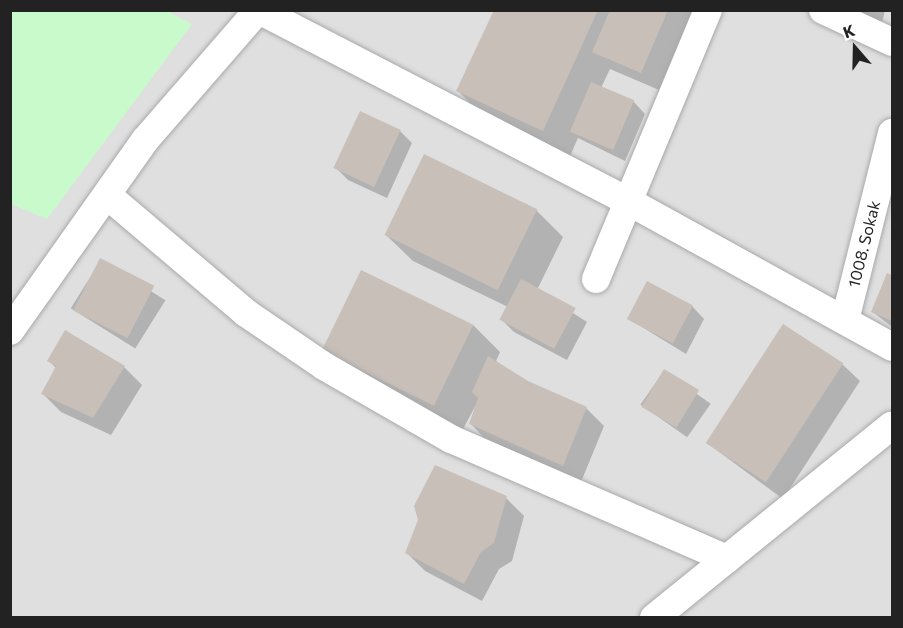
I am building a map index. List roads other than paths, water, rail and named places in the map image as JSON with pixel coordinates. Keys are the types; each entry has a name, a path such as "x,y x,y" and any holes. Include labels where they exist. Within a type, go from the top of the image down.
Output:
{"street":[{"path":"596,279 626,200 708,10"},
{"path":"823,10 858,18 892,42"},
{"path":"10,331 146,139 249,13 626,200 892,347"},
{"name":"1008. Sokak","path":"845,320 892,133"},
{"path":"107,195 246,313 324,366 451,439 727,559"},
{"path":"654,618 892,425"}]}
